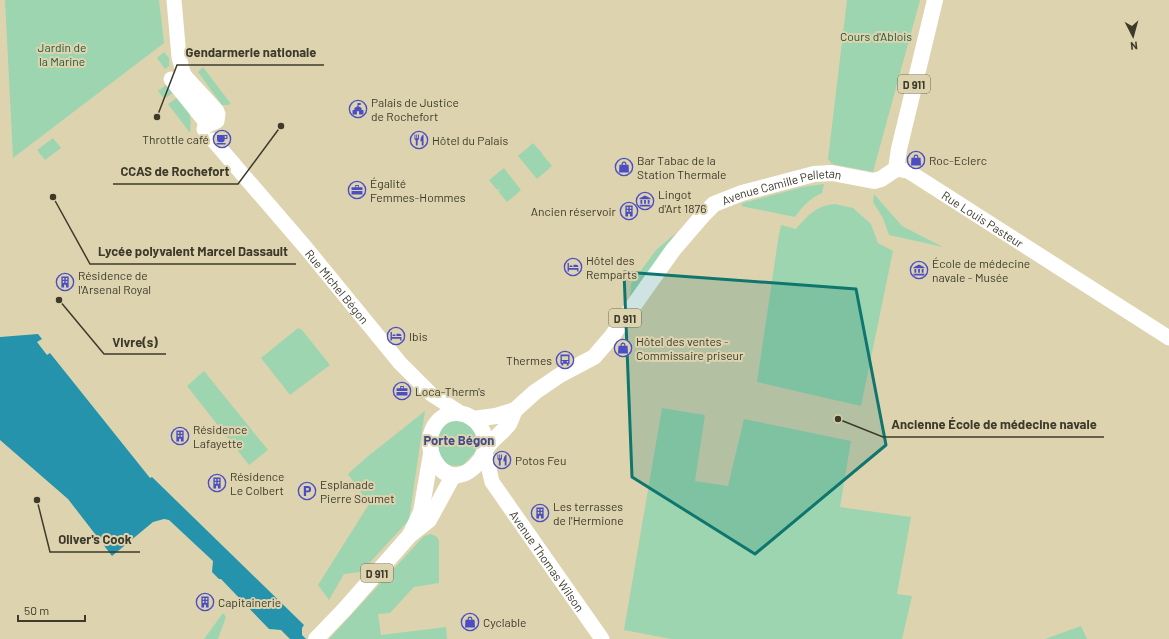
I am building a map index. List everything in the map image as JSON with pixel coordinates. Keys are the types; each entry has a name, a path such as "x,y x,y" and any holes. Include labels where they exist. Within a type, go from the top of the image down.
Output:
{"main road":[{"name":"D 911","path":"896,169 897,156 935,0"},
{"name":"Avenue Camille Pelletan","path":"466,416 496,416 515,410 535,392 560,375 594,357 612,336 673,250 714,204 742,193 814,174 832,173 874,181 881,179 896,169"},
{"name":"Avenue Camille Pelletan","path":"486,450 509,424 515,410"},
{"path":"466,416 484,432 486,450 475,466 460,474 441,470 431,454 430,434 436,422 442,418 466,416"},
{"name":"D 911","path":"410,535 420,512 431,454"},
{"name":"D 911","path":"322,633 410,535 429,520 460,474"}],"street":[{"name":"Rue Michel Bégon","path":"174,0 179,57 177,75 211,124 306,248 400,363 431,394 466,416"},
{"name":"Rue Louis Pasteur","path":"896,169 908,171 1169,338"},
{"path":"431,394 436,422"},
{"name":"Avenue Thomas Wilson","path":"486,450 492,482"},
{"name":"Avenue Thomas Wilson","path":"460,474 478,473 492,482 602,639"}],"highlighted area":[{"path":"624,272 856,289 886,445 755,554 632,477"}],"green space":[{"name":"Jardin de la Marine","path":"5,0 159,0 164,43 13,158"},
{"name":"Cours d'Ablois","path":"847,0 920,0 873,172 832,164 828,159"},
{"path":"164,52 169,58 169,66 165,69 157,58"},
{"path":"203,67 231,104 222,105 198,72"},
{"path":"166,85 173,93 164,99 158,91"},
{"path":"177,98 189,113 191,120 190,133 168,104"},
{"path":"53,138 61,148 45,160 37,150"},
{"path":"533,143 552,166 537,179 518,156"},
{"path":"504,168 521,190 507,202 498,191 500,190 497,190 489,180"},
{"path":"824,184 822,193 807,203 795,217 741,206 743,203 803,187"},
{"path":"874,194 902,226 943,247 889,235 883,218 873,202"},
{"path":"835,204 853,208 871,224 878,243 893,251 861,406 757,382 781,225 796,229 804,219 817,209"},
{"path":"676,233 630,299 631,284 656,250"},
{"path":"298,328 302,330 330,365 290,395 261,358"},
{"path":"204,371 268,450 249,465 187,386"},
{"path":"662,408 705,415 695,481 728,486 744,419 851,441 840,507 911,517 897,594 912,596 902,639 671,639 624,630"},
{"path":"425,411 409,520 361,572 344,574 329,600 318,585 369,504 348,474"},
{"path":"459,420 468,423 479,439 477,450 463,465 454,466 447,464 442,460 438,449 438,442 440,427 449,421"},
{"path":"431,534 437,537 439,541 439,583 414,587 390,613 378,614 381,635 446,627 447,639 329,639 424,536"},
{"path":"223,613 226,617 218,639 204,639"},
{"path":"1081,626 1087,639 1045,639"}],"water":[{"path":"38,334 42,339 37,342 47,355 50,353 150,478 152,477 304,625 302,628 302,635 306,639 290,639 281,630 269,629 221,579 219,579 212,572 213,561 169,520 164,519 153,522 112,556 68,499 0,440 0,337"}],"place":[{"name":"Palais de Justice de Rochefort","path":"358,109"},
{"name":"Gendarmerie nationale","path":"157,117"},
{"name":"CCAS de Rochefort","path":"281,126"},
{"name":"Throttle café","path":"222,139"},
{"name":"Hôtel du Palais","path":"419,140"},
{"name":"Roc-Eclerc","path":"916,160"},
{"name":"Bar Tabac de la Station Thermale","path":"624,167"},
{"name":"Égalité Femmes-Hommes","path":"357,190"},
{"name":"Lycée polyvalent Marcel Dassault","path":"53,197"},
{"name":"Lingot d'Art 1876","path":"645,201"},
{"name":"Ancien réservoir","path":"629,211"},
{"name":"Hôtel des Remparts","path":"573,267"},
{"name":"École de médecine navale - Musée","path":"919,270"},
{"name":"Résidence de l'Arsenal Royal","path":"65,282"},
{"name":"Vivre(s)","path":"59,300"},
{"name":"Ibis","path":"396,336"},
{"name":"Hôtel des ventes - Commissaire priseur","path":"623,348"},
{"name":"Thermes","path":"565,360"},
{"name":"Loca-Therm's","path":"402,391"},
{"name":"Ancienne École de médecine navale","path":"838,419"},
{"name":"Résidence Lafayette","path":"180,436"},
{"name":"Potos Feu","path":"502,460"},
{"name":"Résidence Le Colbert","path":"217,483"},
{"name":"Esplanade Pierre Soumet","path":"307,491"},
{"name":"Oliver's Cook","path":"37,500"},
{"name":"Les terrasses de l'Hermione","path":"540,513"},
{"name":"Capitainerie","path":"205,602"},
{"name":"Cyclable","path":"470,622"}],"district":[{"name":"Porte Bégon","path":"459,440"}]}
